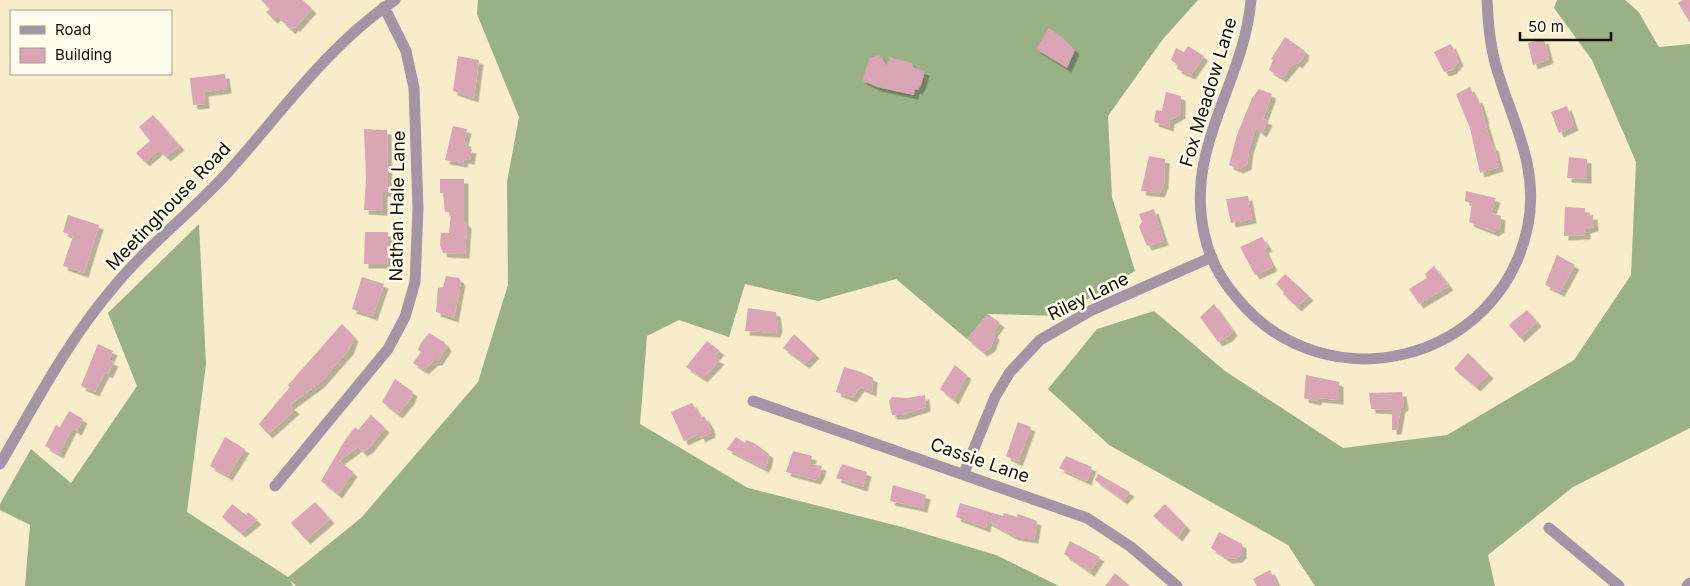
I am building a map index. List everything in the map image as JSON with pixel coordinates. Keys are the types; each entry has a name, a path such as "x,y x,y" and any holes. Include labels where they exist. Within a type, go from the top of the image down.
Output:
{"street":[{"name":"Meetinghouse Road","path":"0,464 73,341 112,289 146,251 228,172 318,68 384,7 395,0"},
{"name":"Fox Meadow Lane","path":"1250,0 1246,36 1241,54 1213,125 1202,166 1199,189 1200,212 1212,257 1232,292 1259,321 1293,343 1331,356 1371,360 1411,353 1448,338 1480,313 1505,282 1528,226 1531,187 1523,143 1498,74 1490,45 1487,0"},
{"name":"Nathan Hale Lane","path":"275,486 388,349 405,317 413,291 417,265 416,104 406,51 384,7"},
{"name":"Riley Lane","path":"964,473 995,397 1014,366 1040,340 1090,311 1212,257"},
{"name":"Cassie Lane","path":"752,401 964,473 1087,518 1116,536 1177,586"},
{"path":"1549,528 1619,586"},
{"path":"1687,586 1690,583"}],"green space":[{"path":"478,0 1198,0 1163,39 1108,116 1112,197 1135,271 1059,316 988,314 967,339 896,279 818,301 745,284 729,337 679,320 647,336 640,424 748,488 902,527 996,555 1059,586 296,586 290,580 293,586 25,586 30,525 0,510 0,504 31,449 71,483 137,386 108,313 199,224 206,364 187,512 288,577 361,518 478,382 508,285 507,182 519,117 477,14"},
{"path":"1557,0 1625,0 1638,11 1659,47 1690,44 1690,428 1573,487 1488,555 1495,586 1315,586 1288,545 1109,445 1048,389 1097,329 1154,311 1225,371 1343,448 1447,435 1574,360 1631,275 1636,162 1592,60 1554,8"}],"building":[{"path":"261,0 303,0 312,9 291,30 277,16 273,19 266,12 270,9"},
{"path":"1683,0 1690,0 1690,23 1678,3"},
{"path":"1049,28 1075,50 1067,68 1036,49"},
{"path":"1285,37 1305,51 1298,64 1295,62 1282,78 1269,70 1273,60 1271,59"},
{"path":"1544,39 1549,59 1533,65 1528,43"},
{"path":"1451,44 1459,61 1452,70 1444,72 1434,52"},
{"path":"1188,46 1204,56 1191,75 1177,69 1178,65 1171,60 1176,48 1184,52"},
{"path":"879,55 887,65 889,57 912,63 913,67 925,71 921,85 918,90 915,89 914,95 877,87 862,80 870,58"},
{"path":"458,56 479,60 474,98 453,91"},
{"path":"225,74 227,89 204,92 205,104 193,105 190,78"},
{"path":"1470,87 1475,99 1478,98 1499,167 1480,173 1470,128 1456,94"},
{"path":"1259,89 1272,94 1263,119 1268,121 1262,133 1256,128 1249,149 1247,165 1239,169 1229,165 1237,135 1252,98"},
{"path":"1166,92 1181,96 1181,114 1170,120 1169,127 1154,122 1156,110 1162,111"},
{"path":"1567,106 1574,126 1559,133 1551,112"},
{"path":"153,115 180,146 166,157 159,150 145,162 136,153 150,141 139,127"},
{"path":"453,126 467,129 464,142 467,142 466,148 472,149 470,160 464,159 463,163 445,160"},
{"path":"364,129 387,130 388,192 383,192 383,211 364,210 366,178"},
{"path":"1149,156 1165,159 1164,184 1160,193 1141,191"},
{"path":"1569,157 1587,159 1587,179 1567,178"},
{"path":"440,179 464,179 464,221 467,224 465,254 443,253 440,245 441,233 449,233 451,212 445,212 443,193 440,193"},
{"path":"1466,191 1496,198 1491,213 1501,216 1500,228 1494,232 1469,222 1472,204 1465,201"},
{"path":"1248,196 1252,219 1231,223 1226,199"},
{"path":"1565,207 1585,208 1586,216 1593,215 1594,227 1586,229 1586,235 1564,236"},
{"path":"1154,209 1164,241 1147,246 1139,227 1142,222 1139,214"},
{"path":"68,215 99,225 84,273 63,266 73,236 63,232"},
{"path":"365,232 388,232 387,264 364,264"},
{"path":"1262,237 1268,247 1264,249 1273,267 1255,275 1240,247"},
{"path":"1557,255 1575,265 1560,292 1545,285"},
{"path":"1434,266 1449,286 1419,304 1409,289 1427,278 1425,274"},
{"path":"1285,274 1309,296 1297,307 1283,294 1284,292 1276,284"},
{"path":"446,276 459,278 461,282 454,318 436,312 438,288 443,287"},
{"path":"362,277 384,284 373,316 352,309"},
{"path":"1214,304 1233,331 1228,337 1218,342 1200,317"},
{"path":"748,308 776,312 778,327 776,333 745,331"},
{"path":"1527,310 1537,322 1520,338 1509,325"},
{"path":"988,314 1000,323 993,333 995,336 991,347 983,352 967,339"},
{"path":"342,324 354,337 349,350 320,383 290,405 295,410 268,434 259,424 290,387 288,385"},
{"path":"429,333 444,342 447,347 438,361 434,361 424,370 413,363 421,352 418,349 421,343"},
{"path":"794,334 815,354 805,364 783,348"},
{"path":"707,341 720,351 714,357 720,360 703,378 686,367"},
{"path":"98,344 113,351 109,360 114,362 108,374 105,372 95,392 81,386"},
{"path":"1468,353 1489,374 1476,387 1454,369"},
{"path":"955,365 967,375 954,400 940,389"},
{"path":"844,367 873,378 872,392 860,387 852,398 836,392"},
{"path":"1306,375 1339,382 1339,400 1318,398 1316,401 1304,398"},
{"path":"395,379 413,392 410,400 398,414 382,402"},
{"path":"1402,392 1404,406 1401,408 1397,430 1392,430 1392,410 1371,409 1369,393"},
{"path":"925,395 926,407 901,415 892,415 889,401 892,397 908,398"},
{"path":"692,403 701,418 704,416 710,426 711,433 701,438 699,434 684,441 671,412"},
{"path":"69,411 83,419 77,431 72,428 59,454 45,446 56,425 60,427"},
{"path":"371,415 385,428 369,448 363,452 358,447 339,461 353,472 338,494 321,481 345,440 355,427 358,430"},
{"path":"1018,422 1031,427 1018,462 1006,456"},
{"path":"225,437 245,449 228,476 210,466"},
{"path":"736,437 745,443 746,440 754,443 769,454 764,468 727,449"},
{"path":"793,451 812,456 810,464 822,466 816,480 786,472"},
{"path":"1066,456 1092,467 1087,481 1059,468"},
{"path":"842,464 867,472 863,487 836,478"},
{"path":"1098,474 1130,492 1123,500 1095,480"},
{"path":"893,485 926,495 923,508 890,501"},
{"path":"315,502 330,519 306,540 291,523"},
{"path":"960,503 1003,516 1004,513 1017,517 1018,514 1037,521 1034,539 1014,536 987,521 986,528 956,517"},
{"path":"232,504 246,515 248,512 257,520 241,533 222,517"},
{"path":"1165,504 1186,526 1178,537 1153,516"},
{"path":"1219,532 1242,544 1242,554 1238,558 1228,559 1211,548"},
{"path":"1070,541 1100,557 1090,572 1064,554"},
{"path":"1270,570 1278,586 1257,586 1253,579"},
{"path":"1115,573 1130,586 1105,586"}]}
